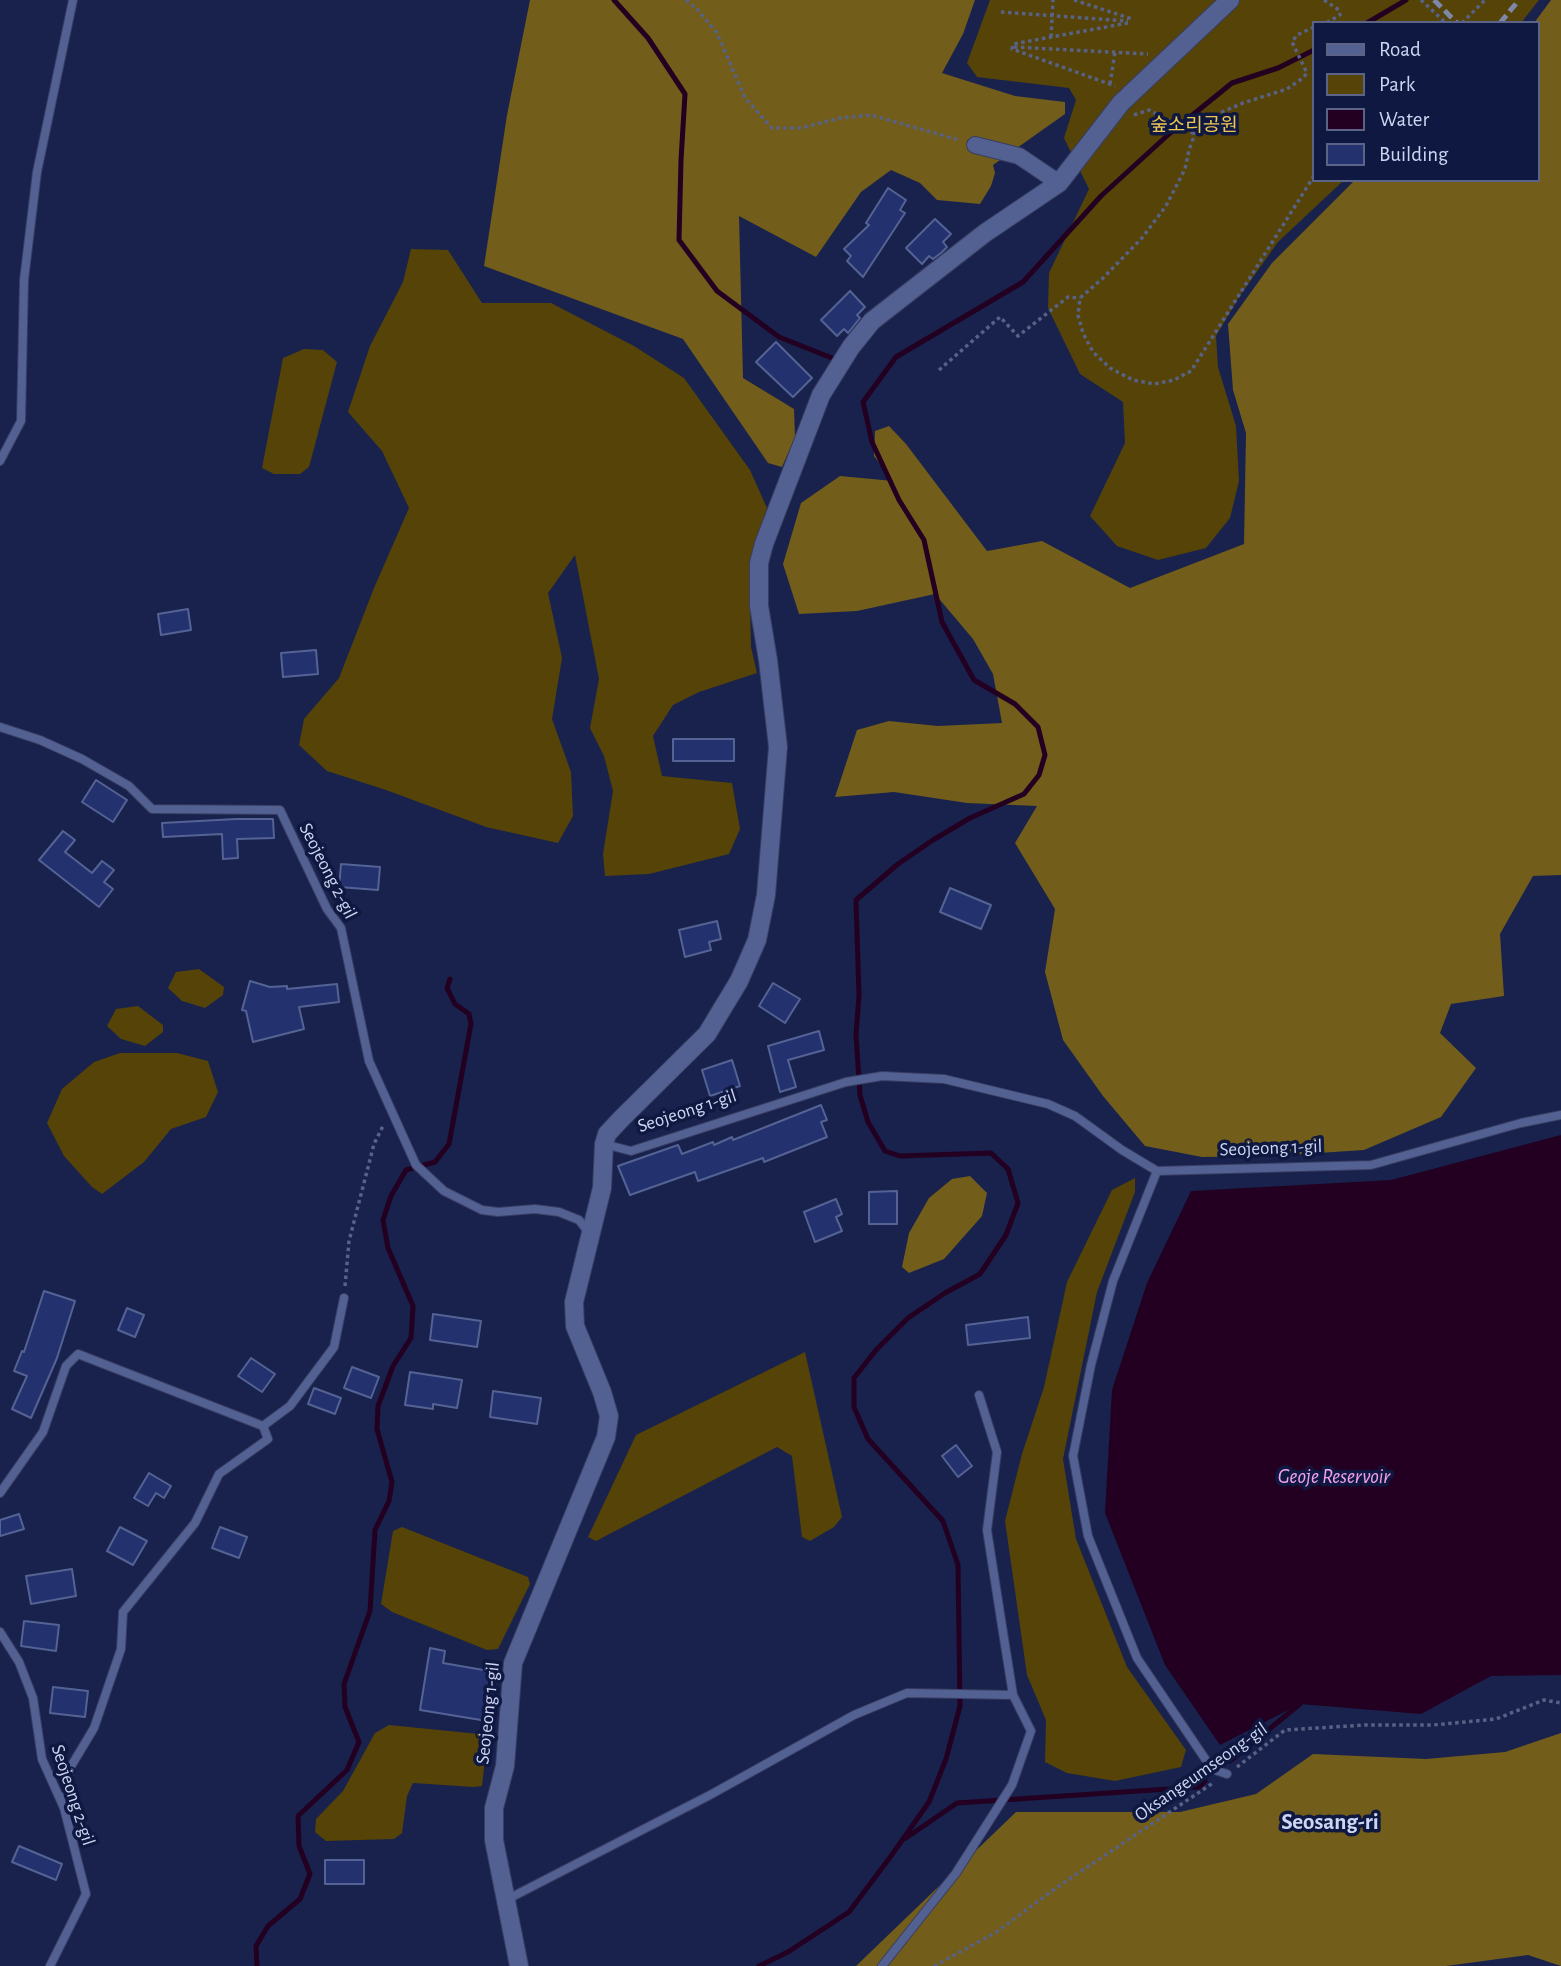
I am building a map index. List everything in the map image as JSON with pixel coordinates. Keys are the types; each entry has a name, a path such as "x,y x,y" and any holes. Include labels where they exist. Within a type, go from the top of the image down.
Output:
{"street":[{"path":"604,1144 607,1134 621,1119 708,1034 739,981 757,940 772,842 778,747 774,701 759,606 759,563 821,395 851,347 872,321 985,233 1059,183 1121,103 1230,0"},
{"path":"975,145 1019,156 1059,183"},
{"name":"Seojeong 1-gil","path":"519,1966 494,1840 494,1808 505,1766 513,1663 606,1437 609,1416 575,1326 574,1302 602,1188 604,1144"}],"lane":[{"path":"0,461 21,421 24,281 37,172 73,0"},
{"name":"Seojeong 2-gil","path":"0,727 40,740 82,759 129,786 152,809 279,810 327,909 341,928 369,1061 416,1165 444,1191 482,1210 498,1212 535,1209 559,1212 579,1220 590,1236"},
{"name":"Seojeong 1-gil","path":"604,1144 631,1151 846,1082 882,1076 944,1079 1048,1104 1075,1116 1157,1171 1371,1165 1521,1122 1561,1115"},
{"path":"1157,1171 1113,1281 1091,1365 1073,1456 1088,1536 1137,1658 1212,1769 1227,1774"},
{"path":"263,1426 290,1406 334,1347 344,1298"},
{"path":"0,1493 43,1432 66,1366 78,1354 263,1426 268,1439 219,1474 195,1523 123,1612 121,1649 94,1728 70,1768 64,1808"},
{"path":"882,1966 956,1873 1012,1785 1031,1731 1013,1695 987,1530 997,1452 979,1395"},
{"name":"Seojeong 2-gil","path":"0,1632 19,1662 33,1698 42,1759 64,1808 86,1894 50,1966"},
{"path":"505,1901 710,1795 854,1716 907,1693 1013,1695"}],"path":[{"path":"686,0 717,33 745,98 772,128 801,128 840,118 871,115 975,145"},
{"path":"1051,37 1053,0"},
{"path":"1074,0 1129,18 1129,21"},
{"path":"1324,0 1339,10 1340,15 1330,21"},
{"path":"1421,0 1444,21"},
{"path":"1464,21 1485,0"},
{"path":"1001,12 1129,21"},
{"path":"1013,47 1013,44 1129,21"},
{"path":"1312,28 1297,35 1292,42 1307,73 1287,89 1222,112 1195,134 1185,169 1166,206 1142,238 1080,298 1078,315 1083,333 1093,352 1110,368 1133,380 1154,384 1174,380 1191,371 1312,179"},
{"path":"1013,47 1148,54"},
{"path":"1013,47 1012,49 1116,87"},
{"path":"1110,84 1115,52"},
{"path":"1149,110 1195,134"},
{"path":"939,370 1000,317 1018,336 1068,297 1080,298"},
{"path":"344,1298 349,1241 374,1144 391,1113"},
{"name":"Oksangeumseong-gil","path":"934,1966 995,1933 1056,1888 1227,1774 1285,1730 1364,1725 1433,1725 1496,1719 1544,1700 1561,1703"}],"green space":[{"name":"숲소리공원","path":"990,0 1539,0 1523,21 1312,21 1312,182 1342,182 1278,242 1239,297 1216,336 1218,367 1236,426 1239,481 1230,518 1206,548 1158,560 1117,546 1090,516 1125,443 1123,402 1080,374 1048,308 1049,273 1089,189 1064,138 1076,100 1069,88 977,77 967,63"},
{"path":"411,249 448,250 482,303 551,303 634,346 684,378 750,470 767,508 749,563 751,647 757,673 699,692 673,705 653,736 662,776 732,783 740,829 729,854 649,874 605,876 603,854 613,791 604,756 590,728 599,679 575,555 548,593 562,658 552,719 571,772 573,816 558,843 486,827 327,771 299,745 304,719 339,678 409,508 382,451 348,412 370,346 403,282"},
{"path":"304,349 323,350 337,362 309,467 300,474 274,474 262,468 283,358"},
{"path":"199,969 224,987 223,995 205,1008 182,1001 168,988 176,972"},
{"path":"138,1006 163,1025 163,1032 145,1046 121,1039 107,1026 116,1009"},
{"path":"120,1053 177,1053 208,1061 218,1092 206,1117 171,1129 144,1162 102,1194 92,1187 64,1156 47,1123 62,1089 94,1062"},
{"path":"1135,1178 1135,1192 1097,1292 1063,1459 1076,1539 1127,1667 1186,1750 1181,1767 1115,1781 1067,1773 1045,1762 1046,1720 1027,1675 1005,1521 1022,1454 1044,1387 1067,1282 1112,1190"},
{"path":"805,1352 842,1517 834,1527 810,1541 802,1537 792,1456 777,1447 596,1541 588,1537 636,1435"},
{"path":"402,1527 528,1577 530,1584 498,1649 487,1650 392,1612 381,1604 393,1531"},
{"path":"389,1725 479,1734 487,1742 482,1786 413,1783 407,1796 402,1833 394,1839 326,1841 315,1832 316,1819 343,1791 375,1733"}],"shaded area":[{"path":"530,0 975,0 963,34 942,73 1015,96 1065,102 1065,114 993,165 995,173 991,186 980,204 937,200 920,183 891,170 861,192 816,257 739,216 743,378 794,409 795,437 782,467 768,463 683,339 484,266 507,115"},
{"path":"1551,0 1561,0 1561,875 1533,876 1500,934 1504,996 1451,1004 1440,1033 1476,1068 1441,1117 1364,1150 1202,1157 1145,1146 1103,1096 1063,1040 1045,972 1055,909 1015,843 1037,806 967,803 894,792 835,797 857,730 889,721 938,726 1002,723 993,674 973,639 935,594 857,611 799,614 783,564 801,503 840,476 893,481 874,456 875,431 889,426 906,444 987,551 1042,541 1130,588 1244,544 1246,433 1233,390 1228,324 1272,263 1353,182 1540,182 1540,21 1535,21"},
{"path":"970,1176 987,1193 982,1216 944,1259 909,1273 902,1267 909,1233 929,1198 952,1179"},
{"path":"1561,1733 1561,1966 1528,1955 1446,1966 856,1966 1016,1812 1180,1812 1256,1794 1313,1754 1426,1759 1505,1752"}],"water":[{"name":"Geoje Reservoir","path":"1561,1135 1561,1675 1491,1676 1421,1714 1300,1704 1220,1745 1165,1665 1105,1513 1112,1390 1147,1283 1191,1191 1391,1180"}],"building":[{"path":"888,188 906,200 900,210 905,213 863,277 847,261 851,256 844,249 869,225 866,223"},
{"path":"935,219 951,234 943,242 947,247 933,259 929,256 922,264 906,248"},
{"path":"850,291 865,307 857,315 860,318 848,333 844,329 837,336 821,320"},
{"path":"776,342 812,378 793,397 756,362"},
{"path":"188,609 191,630 161,635 158,614"},
{"path":"316,650 318,674 283,677 281,653"},
{"path":"673,739 734,739 734,761 673,761"},
{"path":"96,780 127,800 113,822 82,802"},
{"path":"273,819 274,838 237,839 238,858 223,859 222,834 163,837 162,823"},
{"path":"63,831 75,840 65,852 92,873 102,861 114,870 104,882 113,889 99,907 39,860"},
{"path":"341,864 380,867 378,890 339,887"},
{"path":"950,888 991,905 981,929 940,912"},
{"path":"717,921 721,939 709,942 711,950 685,957 679,930"},
{"path":"250,981 270,987 287,986 287,989 337,984 339,1002 299,1007 304,1029 253,1042 246,1011 242,1010"},
{"path":"773,983 800,999 785,1023 759,1006"},
{"path":"819,1031 824,1050 788,1060 796,1087 780,1092 768,1046"},
{"path":"732,1060 740,1086 710,1096 702,1070"},
{"path":"821,1105 827,1120 821,1122 827,1137 764,1162 763,1158 698,1181 695,1172 630,1195 618,1166 678,1145 682,1154 713,1142 714,1145 732,1137 733,1140"},
{"path":"897,1191 897,1224 869,1224 869,1192"},
{"path":"836,1199 842,1214 836,1217 842,1231 815,1242 804,1212"},
{"path":"44,1291 75,1301 57,1358 31,1418 12,1409 27,1376 14,1371 22,1351 24,1352"},
{"path":"127,1308 144,1315 135,1337 118,1330"},
{"path":"433,1314 481,1321 477,1347 430,1340"},
{"path":"1028,1317 1030,1338 968,1345 966,1325"},
{"path":"251,1358 275,1374 262,1392 238,1376"},
{"path":"352,1367 379,1377 371,1398 344,1388"},
{"path":"410,1372 462,1380 457,1408 433,1404 433,1409 405,1405"},
{"path":"314,1388 341,1398 335,1414 308,1404"},
{"path":"493,1391 541,1398 537,1424 490,1417"},
{"path":"956,1445 972,1466 958,1477 942,1456"},
{"path":"149,1473 171,1486 164,1498 156,1493 148,1506 134,1498"},
{"path":"19,1514 24,1529 0,1536 0,1520"},
{"path":"120,1527 147,1541 133,1565 107,1551"},
{"path":"220,1527 247,1537 239,1558 212,1548"},
{"path":"72,1569 76,1596 31,1604 26,1576"},
{"path":"24,1621 59,1625 56,1651 21,1646"},
{"path":"430,1648 445,1651 443,1663 495,1672 487,1721 420,1710"},
{"path":"53,1687 88,1691 85,1717 50,1713"},
{"path":"19,1846 62,1864 56,1880 12,1862"},
{"path":"325,1860 364,1860 364,1884 325,1884"}],"waterway":[{"path":"614,0 648,38 685,94 679,240 717,291 779,337 832,358"},
{"path":"1370,21 1406,0"},
{"path":"759,1966 788,1952 849,1912 929,1802 946,1759 960,1706 958,1565 943,1521 868,1439 854,1407 854,1378 876,1350 908,1318 980,1274 1006,1235 1018,1203 1008,1169 991,1153 900,1156 885,1151 868,1122 860,1095 856,1034 859,996 856,900 898,864 933,840 970,818 1024,794 1039,775 1045,755 1038,727 1015,704 974,680 942,622 924,540 899,500 872,442 863,402 896,357 1023,282 1101,196 1169,134 1232,83 1278,68 1312,51"},
{"path":"257,1966 256,1946 268,1926 300,1899 310,1874 299,1846 298,1816 347,1770 359,1742 345,1707 344,1684 370,1611 375,1530 389,1501 392,1482 377,1429 378,1406 393,1366 411,1338 413,1306 388,1248 383,1220 391,1196 406,1170 435,1162 449,1144 471,1024 469,1014 455,1004 447,988 450,979"},
{"path":"1230,1761 1300,1704"},
{"path":"906,1838 957,1803 1199,1787 1205,1781"}],"railway":[{"path":"1434,0 1455,21"},
{"path":"1502,21 1519,0"}],"district":[{"name":"Seosang-ri","path":"1330,1822"}]}
